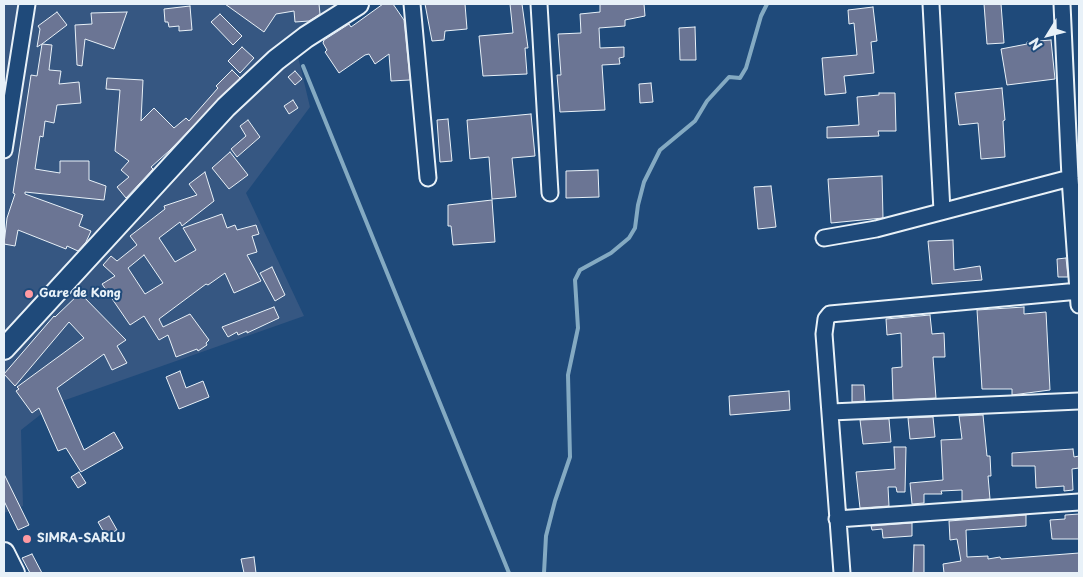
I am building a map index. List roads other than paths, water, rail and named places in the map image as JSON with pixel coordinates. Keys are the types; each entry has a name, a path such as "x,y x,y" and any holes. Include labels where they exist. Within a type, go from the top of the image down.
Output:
{"main road":[{"path":"4,349 226,108 276,60 306,37 358,4"},
{"path":"4,553 14,573"}],"street":[{"path":"4,150 27,4"},
{"path":"412,4 428,178"},
{"path":"539,4 550,193"},
{"path":"931,4 942,211"},
{"path":"842,573 824,334 826,319 830,314 1079,295 1070,178 1062,4"},
{"path":"824,238 860,232 1070,178"},
{"path":"831,412 1079,401"},
{"path":"837,519 1079,502"}],"waterway":[{"path":"544,573 546,536 555,501 570,457 568,375 578,328 575,280 580,270 611,253 629,238 635,228 644,182 660,150 695,121 707,101 729,77 740,78 746,68 761,16 767,4"},
{"path":"303,66 509,573"}],"place":[{"name":"Gare de Kong","path":"29,294"},
{"name":"SIMRA-SARLU","path":"27,539"}]}
